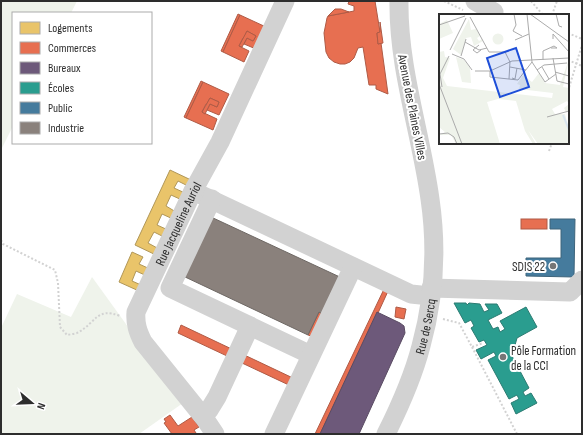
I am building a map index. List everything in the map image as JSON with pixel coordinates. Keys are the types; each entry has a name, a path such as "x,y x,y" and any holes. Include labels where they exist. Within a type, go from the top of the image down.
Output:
{"street":[{"name":"Rue Jacqueline Auriol","path":"135,321 136,312 193,191 220,142 285,1"},
{"name":"Avenue des Plaines Villes","path":"399,1 401,41 432,213"},
{"path":"470,6 494,12"},
{"path":"193,191 411,294 431,292 570,292 582,280"},
{"path":"212,199 170,288 311,355"},
{"name":"Rue de Sercq","path":"386,434 399,406 421,347 428,317 434,239 432,213"},
{"path":"274,434 353,267"},
{"path":"135,321 138,333 143,342 215,434"},
{"path":"202,416 209,410 217,397 250,326"}],"path":[{"path":"444,1 470,6"},
{"path":"531,1 542,14"},
{"path":"552,14 557,1"},
{"path":"569,33 582,39"},
{"path":"569,88 582,45"},
{"path":"569,60 582,66"},
{"path":"550,151 552,144"},
{"path":"1,240 3,244 55,270 58,283 60,327 67,335 78,333 98,316 110,312 135,321"},
{"path":"442,319 459,324 517,434"},
{"path":"472,348 483,343"}],"shaded area":[{"path":"1,1 77,1 72,12 12,12 12,128 1,150"},
{"path":"92,277 183,403 139,434 1,434 1,328 17,294 71,317"}],"building: Logements":[{"path":"170,170 191,180 188,186 178,181 174,188 185,193 182,200 171,195 166,206 176,212 173,219 162,214 157,225 168,230 164,237 154,232 148,243 159,249 156,255 135,245"},
{"path":"132,252 143,257 139,264 150,269 147,276 136,271 132,281 141,285 139,291 119,282"}],"building: Commerces":[{"path":"349,1 375,1 380,32 377,33 378,44 381,43 388,94 376,89 376,85 369,85 363,47 358,48 354,58 345,64 334,62 329,58 326,52 324,33 327,18 328,16 354,11 354,6 348,4"},
{"path":"335,9 341,9 349,12 328,16"},
{"path":"238,14 240,15 223,52 221,51"},
{"path":"240,15 266,27 256,49 244,44 247,38 253,41 256,36 247,31 239,46 249,51 244,62 223,52"},
{"path":"380,22 383,43 378,44 377,33 380,32"},
{"path":"247,31 256,36 253,41 247,38 242,47 239,46"},
{"path":"201,81 203,82 186,118 184,117"},
{"path":"203,82 229,94 219,115 207,110 210,104 217,107 219,102 210,98 202,112 217,119 213,130 186,118"},
{"path":"210,98 219,102 217,107 210,104 205,114 202,112"},
{"path":"521,219 547,219 547,229 521,229"},
{"path":"385,287 389,289 378,313 320,434 315,434"},
{"path":"396,307 406,309 404,319 395,317"},
{"path":"319,312 324,315 314,337 308,335"},
{"path":"181,325 295,379 291,386 178,333"},
{"path":"170,415 178,426 192,417 199,427 194,430 196,433 172,434 164,423 166,422 164,419"}],"building: Bureaux":[{"path":"377,312 404,326 405,333 359,434 320,434"}],"building: Écoles":[{"name":"Pôle Formation de la CCI","path":"454,303 466,303 467,305 469,303 480,304 484,312 489,310 485,304 497,304 502,313 488,320 493,329 498,327 500,332 505,329 500,321 526,307 537,327 517,338 512,356 529,388 523,392 525,396 531,393 537,403 516,414 511,403 519,399 517,395 509,399 488,360 496,356 494,352 481,359 476,350 487,345 484,340 479,342 471,328 474,326 471,320 465,323"}],"building: Public":[{"path":"550,219 575,219 574,277 526,276 526,258 561,258 561,229 550,229"}],"building: Industrie":[{"path":"211,217 342,278 324,315 319,312 308,335 183,276"}],"place":[{"name":"SDIS 22","path":"553,266"},
{"name":"Pôle Formation de la CCI","path":"503,357"}]}
